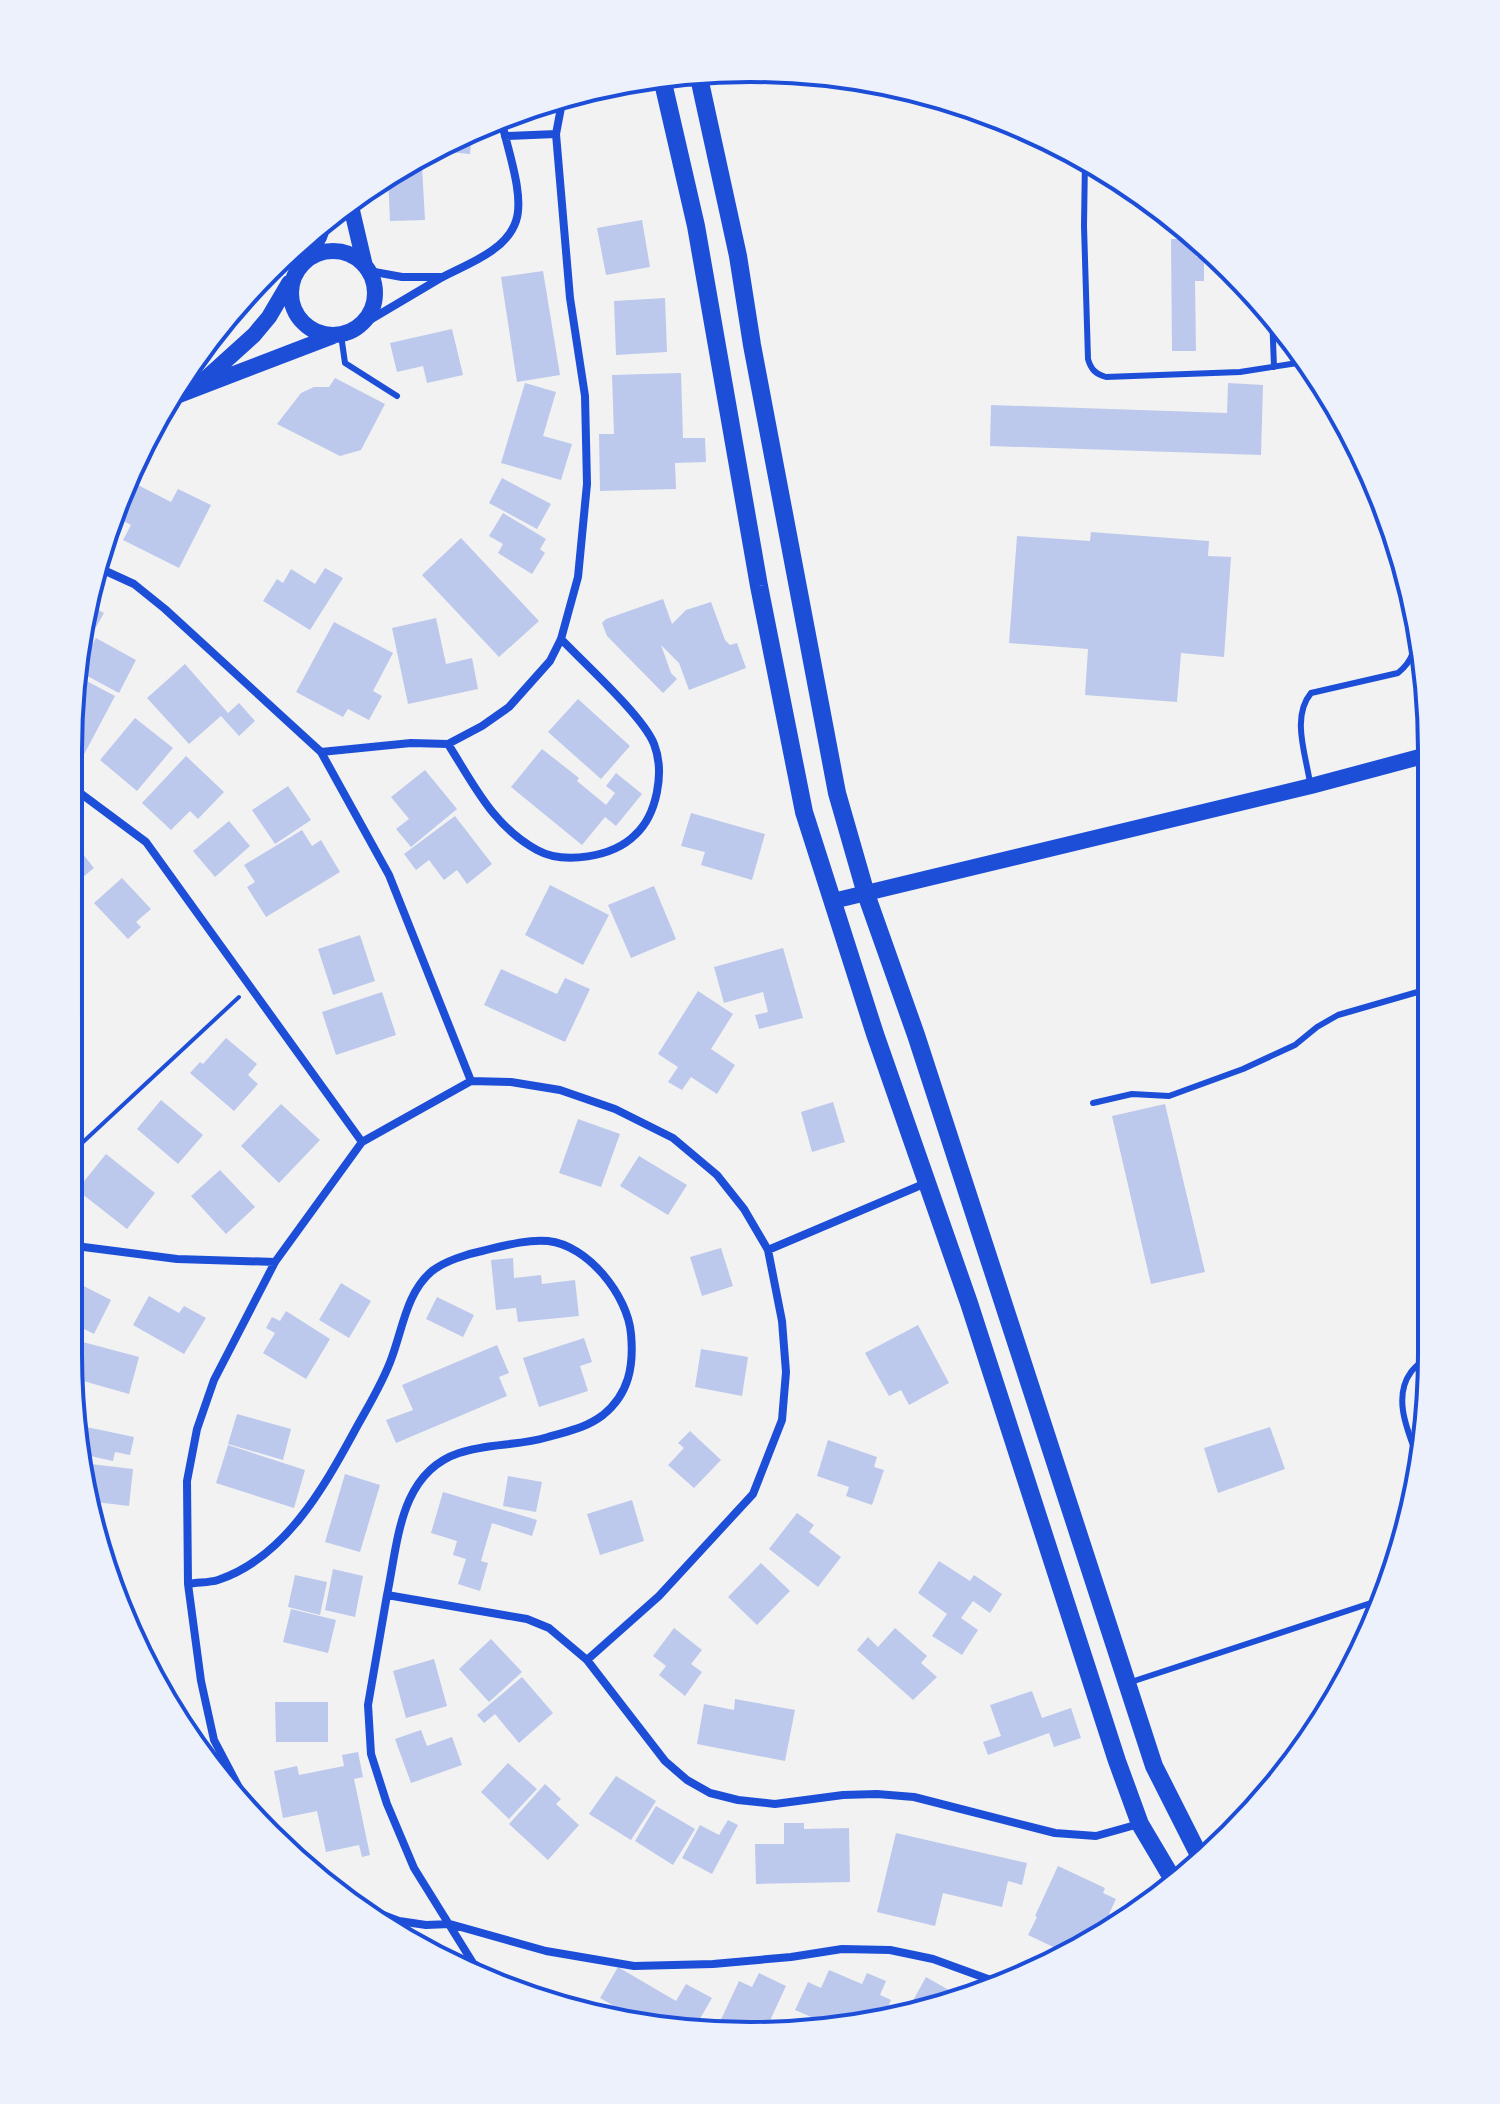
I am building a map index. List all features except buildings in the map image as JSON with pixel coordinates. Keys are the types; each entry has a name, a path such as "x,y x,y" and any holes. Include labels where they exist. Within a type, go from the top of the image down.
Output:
{"main road":[{"path":"700,84 738,256 837,793 866,894 921,1049 1154,1766 1196,1850"},
{"path":"664,88 710,299 759,586 804,812 926,1183 969,1303 1117,1761 1140,1824 1169,1874"},
{"path":"187,391 358,327 373,307 374,282 367,268 353,213"},
{"path":"195,388 254,335 269,317 314,244"},
{"path":"338,335 311,329 301,321 290,299 299,268 314,254 341,251 355,256 367,268"},
{"path":"833,901 1418,757"}],"street":[{"path":"321,752 411,743 448,744 509,707 550,661 561,639 578,577 587,484 585,396 570,298 556,134 561,110"},
{"path":"358,327 443,277 475,262 499,245 516,222 518,196 504,129"},
{"path":"505,136 556,134"},
{"path":"367,268 402,277 443,277"},
{"path":"107,571 134,584 165,609 321,752 389,875 471,1081"},
{"path":"448,744 494,817 540,852 577,858 617,847 635,836 656,800 658,769 655,745 643,726 561,639"},
{"path":"82,794 146,842 362,1142"},
{"path":"233,1777 214,1740 201,1681 188,1584 187,1481 197,1429 214,1380 275,1262 362,1142 471,1081 511,1082 560,1090 615,1109 673,1138 717,1175 744,1209 768,1250 782,1321 786,1372 782,1420 753,1494 659,1596 587,1660"},
{"path":"768,1250 926,1183"},
{"path":"188,1584 218,1580 250,1564 300,1518 325,1485 391,1360 414,1291 434,1269 469,1254 508,1245 550,1241 583,1255 604,1274 631,1326 633,1356 629,1378 614,1405 590,1425 535,1441 499,1444 458,1453 427,1471 408,1498 387,1595 368,1705 371,1754 387,1804 414,1868 472,1961"},
{"path":"82,1247 177,1259 275,1262"},
{"path":"387,1595 527,1619 549,1628 587,1660 665,1761 687,1780 710,1793 775,1804 854,1794 914,1797 1055,1833 1096,1836 1140,1824"},
{"path":"395,1920 426,1925 450,1924 546,1951 634,1966 713,1964 842,1949 890,1950 933,1959 987,1979"}],"lane":[{"path":"1085,172 1090,366 1097,374 1106,377 1240,372 1294,364"},
{"path":"1273,334 1274,367"},
{"path":"338,335 347,365 397,396"},
{"path":"1311,786 1300,717 1304,702 1311,693 1398,673 1411,659"},
{"path":"1093,1103 1132,1094 1169,1096 1243,1069 1295,1045 1338,1015 1418,992"},
{"path":"1412,1442 1404,1421 1402,1393 1411,1372 1418,1366"},
{"path":"1127,1683 1370,1603"}],"path":[{"path":"82,1143 249,988"}]}
